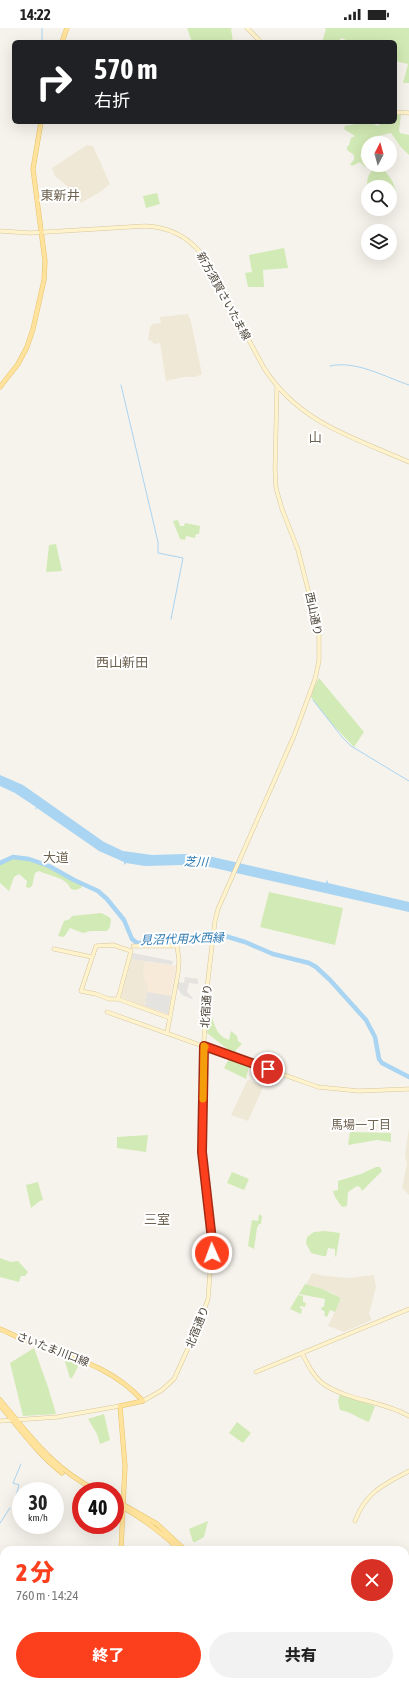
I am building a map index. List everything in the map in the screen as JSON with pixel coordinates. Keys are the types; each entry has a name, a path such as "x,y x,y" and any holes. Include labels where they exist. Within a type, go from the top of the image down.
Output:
{"highway":[{"path":"124,1686 129,1686"}],"main road":[{"path":"63,40 67,28"},
{"path":"0,387 24,354 33,329 45,271 33,169 41,124"},
{"name":"さいたま川口線","path":"0,1329 31,1342 88,1362 131,1389 143,1401"},
{"path":"0,1400 35,1448 53,1466 78,1482"},
{"name":"北宿通り","path":"120,1406 143,1401"},
{"path":"0,1405 52,1462 81,1482"},
{"path":"120,1406 125,1466 124,1486"},
{"path":"124,1507 157,1529 176,1546"},
{"path":"124,1507 157,1524 181,1546"},
{"path":"120,1546 121,1534"}],"street":[{"path":"247,28 259,40"},
{"path":"397,112 409,113"},
{"name":"新方須賀さいたま線","path":"0,231 16,233 41,233 151,226 166,229 185,238 194,244 207,261 260,362 277,386 297,406 317,421 409,462"},
{"name":"西山通り","path":"241,856 297,730 315,679 320,649 316,617 300,556 276,488 277,386"},
{"name":"北宿通り","path":"143,1401 162,1390 174,1379 204,1314 208,1299 212,1245 202,1152 206,996 212,938 216,917 241,856"},
{"path":"118,1000 131,951 113,944 96,946 81,990 109,999 118,1000 170,1018"},
{"path":"133,946 177,946 179,960 178,973 167,1033"},
{"path":"54,949 92,957"},
{"path":"107,1012 318,1087 352,1091 409,1089"},
{"path":"256,1372 409,1309"},
{"path":"302,1353 312,1372 326,1386 397,1410 409,1416"},
{"name":"北宿通り","path":"0,1421 57,1417 120,1406"},
{"path":"355,1521 361,1507 371,1494 381,1486 409,1471"}],"shaded area":[{"path":"87,145 93,146 110,184 100,192 81,203 76,194 55,176 52,168"},
{"path":"188,314 202,374 195,377 183,377 166,381 160,343 154,344 152,341 148,340 150,327 153,324 161,323 160,317"},
{"path":"133,953 139,955 139,960 145,961 143,977 148,986 145,1007 121,997"},
{"path":"133,953 173,961 172,965 132,959"},
{"path":"145,961 176,966 167,1015 145,1007 148,986 143,977"},
{"path":"185,977 198,979 198,984 189,983 187,992 193,998 192,999 182,995 177,987 178,982 184,983"},
{"path":"147,992 171,996 168,1014 145,1006"},
{"path":"248,1079 263,1087 248,1121 231,1115"},
{"path":"409,1128 409,1195 402,1188 407,1163 405,1155"},
{"path":"312,1273 325,1276 349,1278 374,1275 376,1287 369,1314 372,1320 344,1332 328,1326 341,1298 315,1286 306,1285"}],"green space":[{"path":"187,28 232,28 233,40 191,40"},
{"path":"325,28 409,28 409,83 403,83 408,64 397,61 397,40 346,40 341,38 340,40 323,40"},
{"path":"397,114 401,115 399,130 400,133 409,135 409,155 397,142 397,136 393,136 391,133 377,136 361,136 361,163 360,162 352,166 350,164 354,160 354,155 347,150 347,147 351,138 355,136 344,129 345,126 356,124 374,124 378,126 380,124 397,124"},
{"path":"371,172 386,172 391,180 367,180"},
{"path":"157,193 160,204 146,208 143,196"},
{"path":"284,248 288,268 263,270 264,287 248,287 245,273 252,272 249,255"},
{"path":"178,520 180,526 184,526 185,523 200,526 199,534 196,534 195,538 186,536 185,540 180,539 173,521"},
{"path":"56,544 62,571 46,572 49,545"},
{"path":"319,678 364,732 354,747 331,723 311,697 313,689"},
{"path":"12,858 30,860 49,866 83,883 81,888 75,890 71,889 69,885 61,879 39,871 35,873 32,886 29,888 26,887 27,881 19,874 14,877 9,891 0,883 0,863"},
{"path":"269,892 343,908 335,945 260,927"},
{"path":"101,913 111,919 110,927 107,931 90,931 83,933 70,928 64,937 58,936 64,921 70,919 72,916"},
{"path":"209,1015 212,1017 216,1028 222,1037 229,1040 231,1031 237,1036 238,1041 242,1044 236,1050 235,1055 207,1033"},
{"path":"229,1059 249,1066 246,1079 224,1068"},
{"path":"350,1132 391,1133 391,1142 377,1140 348,1145"},
{"path":"148,1135 146,1152 117,1148 117,1137"},
{"path":"376,1167 380,1167 382,1171 362,1191 360,1187 357,1186 348,1192 347,1206 342,1207 333,1191 338,1190 338,1181 361,1174"},
{"path":"232,1172 249,1179 244,1190 227,1183"},
{"path":"38,1182 43,1200 31,1208 26,1185"},
{"path":"259,1214 262,1216 261,1224 259,1224 257,1228 254,1249 248,1246 252,1220 258,1221"},
{"path":"325,1231 340,1233 336,1257 335,1249 328,1248 326,1256 311,1253 306,1243 307,1237 314,1232"},
{"path":"0,1258 11,1262 18,1261 28,1272 25,1276 21,1276 19,1282 0,1277"},
{"path":"305,1284 320,1288 341,1298 335,1312 330,1310 327,1317 324,1315 325,1312 321,1309 324,1307 325,1299 299,1294"},
{"path":"298,1295 303,1296 303,1302 306,1303 305,1307 300,1306 302,1309 301,1314 290,1309"},
{"path":"34,1348 56,1414 23,1416 10,1363"},
{"path":"63,1355 81,1361 72,1378 70,1378"},
{"path":"341,1395 375,1406 369,1422 340,1410 338,1402 339,1396"},
{"path":"104,1414 110,1440 100,1444 97,1434 88,1419"},
{"path":"237,1422 251,1433 243,1443 229,1433"},
{"path":"208,1521 204,1537 193,1542 189,1529"}],"water":[{"name":"芝川","path":"0,775 23,785 104,842 123,851 152,855 184,854 213,857 326,883 327,879 328,883 409,902 409,912 210,867 185,865 183,868 182,865 145,866 126,863 124,865 124,862 99,851 37,808 35,810 36,807 15,793 0,786"}],"waterway":[{"path":"42,28 42,40"},
{"path":"330,366 350,365 360,367 409,385"},
{"path":"121,385 158,542 158,553 183,558 171,619"},
{"path":"313,700 342,737 351,746 409,781"},
{"name":"見沼代用水西縁","path":"0,863 13,857 29,859 49,866 98,891 107,899 124,920 132,939 137,943 171,942 206,936 225,936 245,942 273,954 309,963 316,967 330,980 366,1020 375,1037 379,1059 382,1063 409,1077"},
{"path":"13,1482 21,1464"},
{"path":"0,1523 10,1508"}],"slow traffic":[{"path":"203,1099 204,1046 205,1047"}],"district":[{"name":"東新井","path":"60,195"},
{"name":"山","path":"315,437"},
{"name":"西山新田","path":"122,662"},
{"name":"大道","path":"56,857"},
{"name":"馬場一丁目","path":"361,1125"},
{"name":"三室","path":"157,1219"}],"route":[{"path":"212,1253 212,1240 202,1150 204,1046 268,1069"}]}
